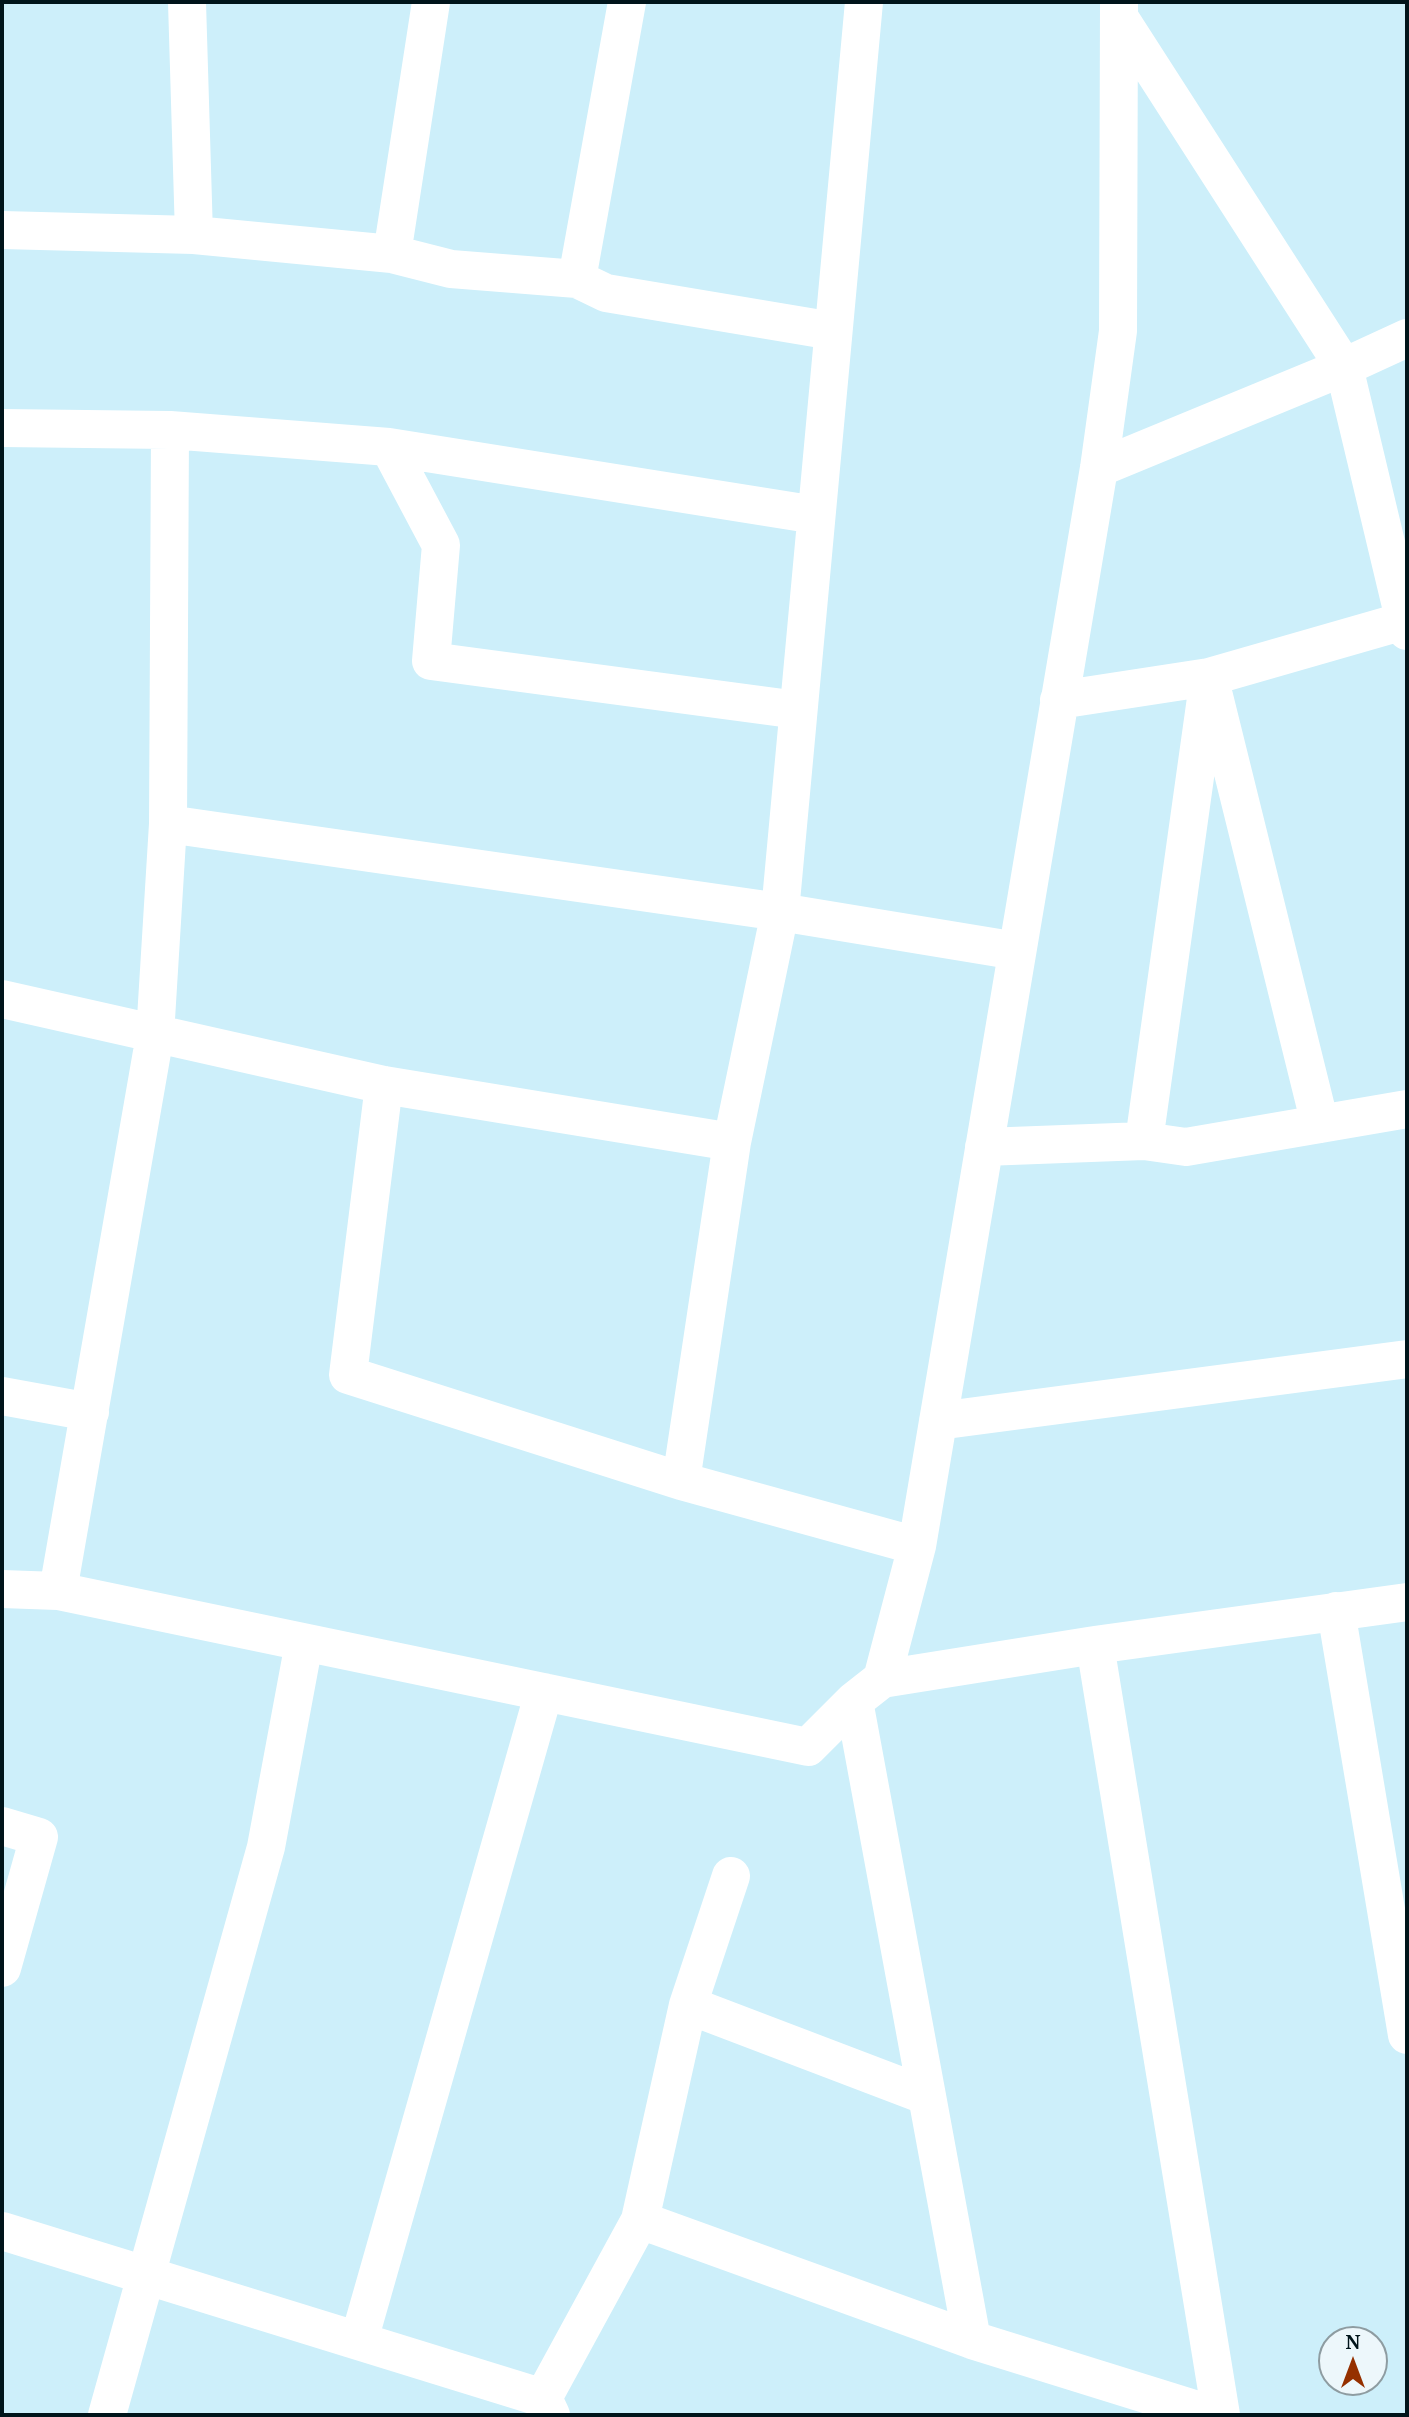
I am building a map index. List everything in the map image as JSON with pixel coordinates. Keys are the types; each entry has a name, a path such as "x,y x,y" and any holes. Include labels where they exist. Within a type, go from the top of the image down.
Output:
{"street":[{"path":"187,2 194,235"},
{"path":"393,254 431,2"},
{"path":"577,279 627,2"},
{"path":"681,1481 732,1142 780,912 864,2"},
{"path":"1059,699 1209,677 1405,626 1344,368 1119,9"},
{"path":"972,2340 927,2096 868,1690 917,1546 1099,468 1118,331 1119,9"},
{"path":"2,230 194,235 393,254 451,269 577,279 606,293 833,331"},
{"path":"1099,468 1344,368 1407,338"},
{"path":"2,428 170,430 389,447 816,515"},
{"path":"58,1591 155,1035 168,824 170,430"},
{"path":"389,447 441,545 431,661 798,710"},
{"path":"1209,677 1320,1124"},
{"path":"1144,1141 1209,677"},
{"path":"168,824 780,912 1017,951"},
{"path":"2,999 384,1086 732,1142"},
{"path":"384,1086 348,1375 681,1481 917,1546"},
{"path":"984,1147 1144,1141 1186,1147 1407,1109"},
{"path":"938,1421 1407,1359"},
{"path":"2,1396 90,1412"},
{"path":"2,1589 58,1591 808,1747 868,1690 1095,1645 1407,1602"},
{"path":"1336,1611 1407,2035"},
{"path":"107,2415 266,1847 304,1643"},
{"path":"1095,1645 1222,2415"},
{"path":"359,2340 544,1692"},
{"path":"2,1826 39,1837 2,1968"},
{"path":"2,2231 359,2340 547,2407 640,2220 688,2005 731,1877"},
{"path":"688,2005 927,2096"},
{"path":"640,2220 972,2340 1213,2415"}]}
